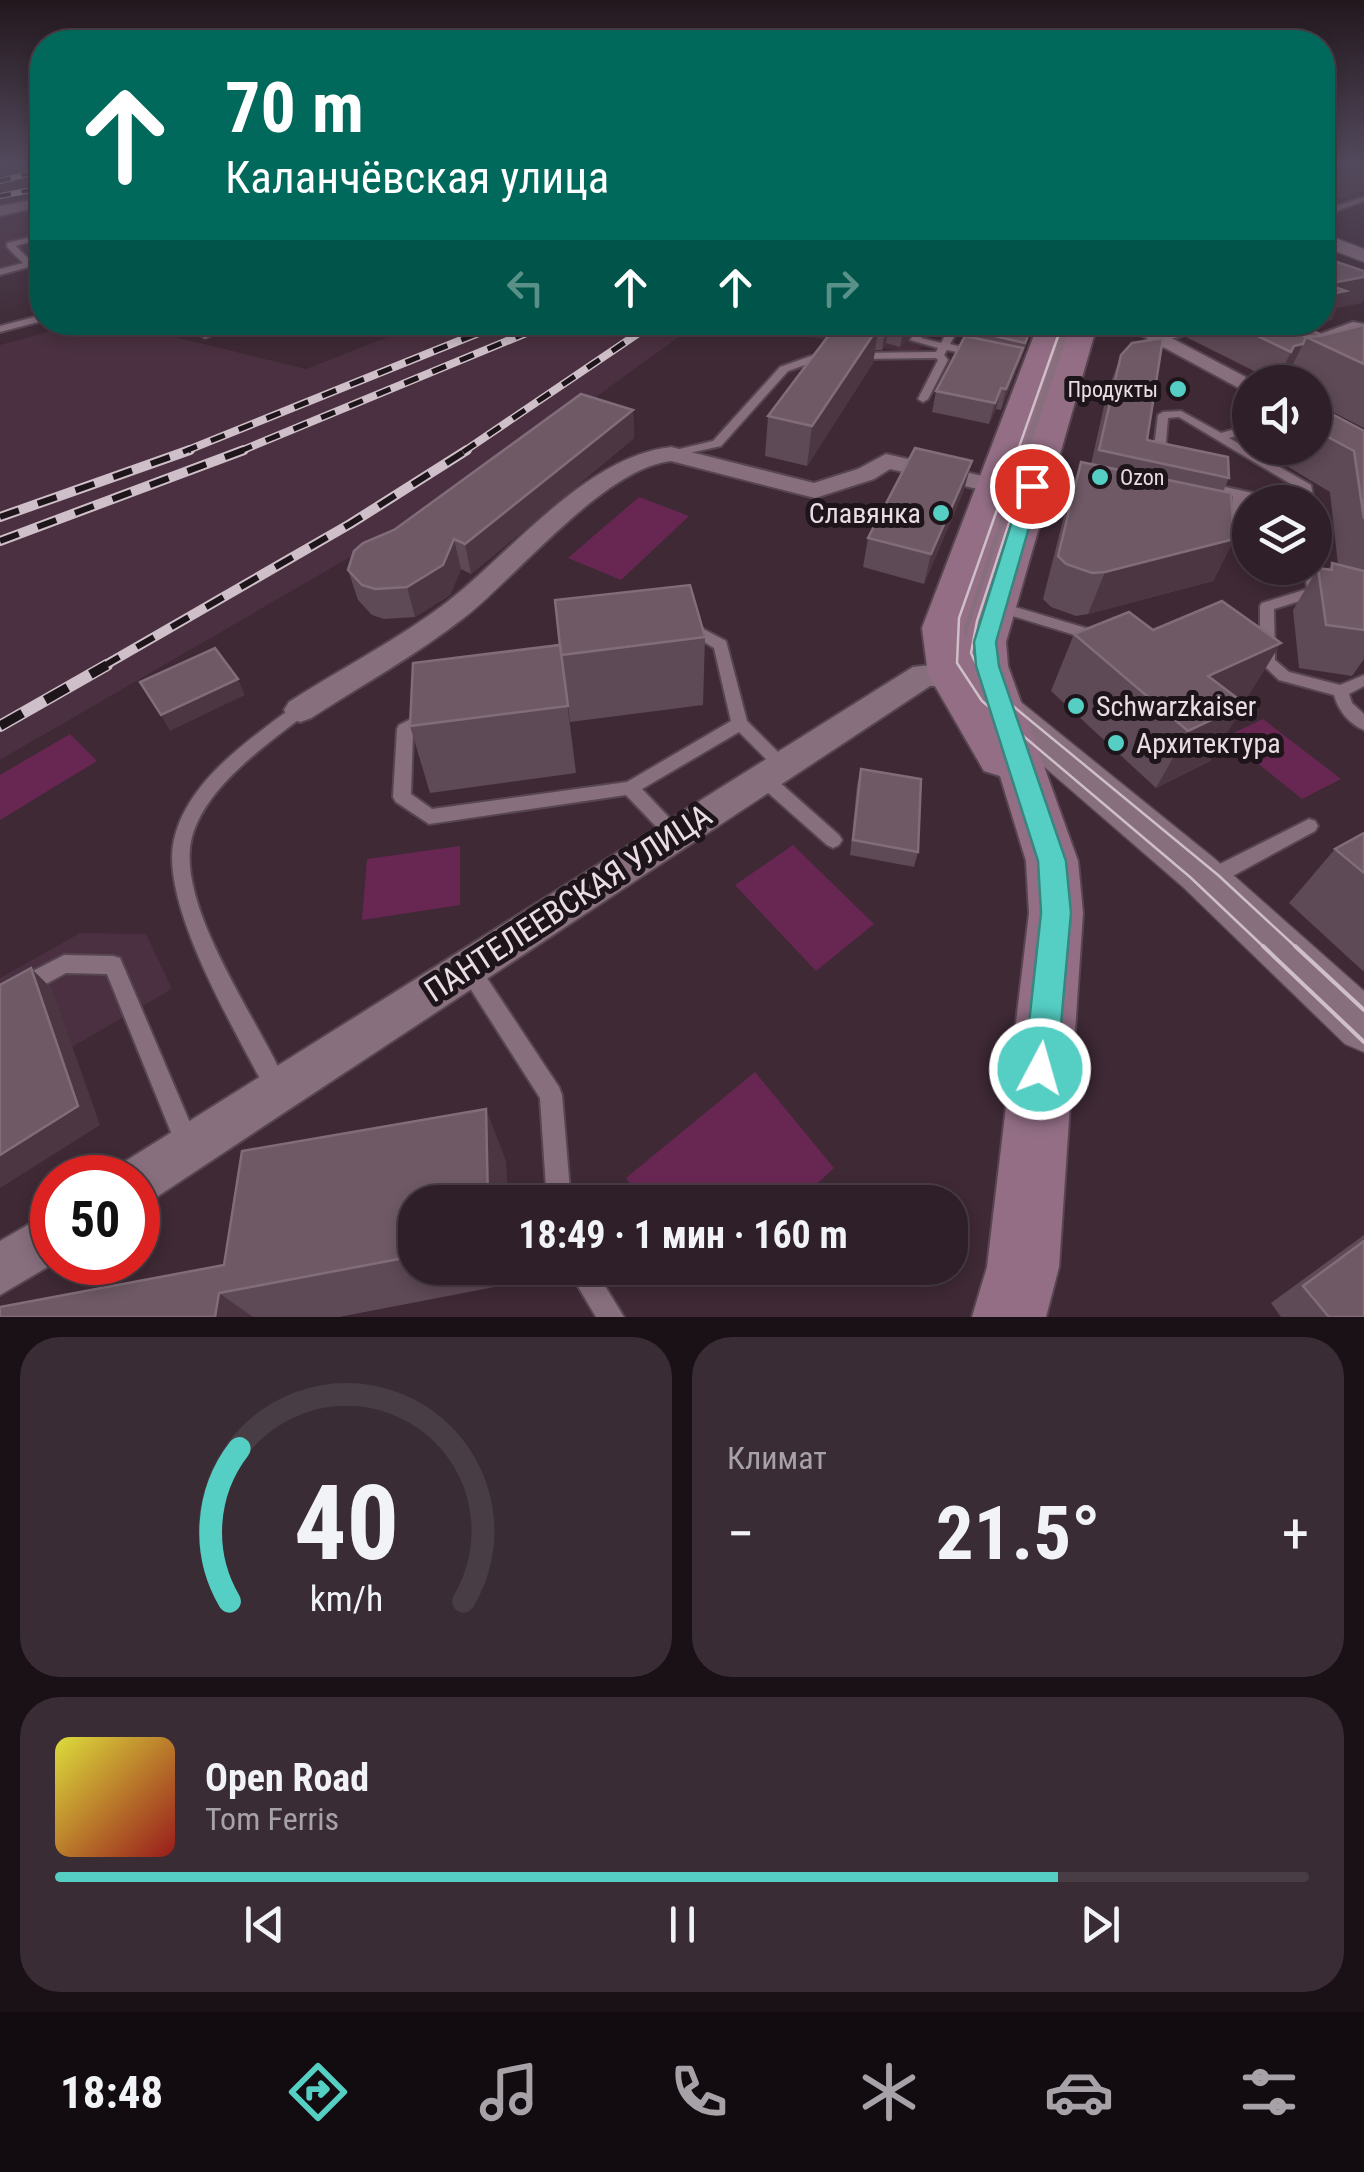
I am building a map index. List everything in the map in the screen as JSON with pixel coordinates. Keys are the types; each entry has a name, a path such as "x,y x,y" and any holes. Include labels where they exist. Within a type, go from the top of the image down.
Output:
{"main road":[{"path":"1009,1317 1023,1267 1056,913 1052,861 1038,813 943,628 1030,364 1045,335"},
{"path":"976,691 988,666 985,642 994,606 1081,335"},
{"path":"976,691 1038,813"}],"street":[{"path":"1335,244 1364,256"},
{"path":"1150,335 1232,379"},
{"path":"300,710 454,611 609,476 653,456 671,454 815,492 866,474 886,461 991,485"},
{"name":"ПАНТЕЛЕЕВСКАЯ УЛИЦА","path":"160,1166 924,674 976,691"},
{"path":"976,691 1208,880 1364,1026"},
{"path":"0,1270 30,1250"}],"lane":[{"path":"0,272 29,264 10,245 30,239"},
{"path":"0,329 30,321"},
{"path":"1335,331 1364,326"},
{"path":"919,335 915,340 942,351"},
{"path":"922,400 951,335"},
{"path":"976,691 963,652 968,620 1064,335"},
{"path":"1157,339 1175,335"},
{"path":"1286,347 1323,335"},
{"path":"671,454 717,444 784,369 815,358 942,351 992,356"},
{"path":"1170,478 1157,476 1164,414 1182,414 1303,485"},
{"path":"1220,437 1232,433"},
{"path":"1032,486 1102,502"},
{"path":"1201,486 1232,493"},
{"path":"1204,526 1232,532"},
{"path":"1313,585 1314,592 1267,606 1268,662 1284,676 1341,690 1364,680"},
{"path":"994,606 1100,637 1115,649"},
{"path":"673,630 692,626 721,645 740,724 773,771 833,840"},
{"path":"1341,690 1346,706 1364,724"},
{"path":"277,1089 198,930 184,885 181,842 204,796 244,753 300,710"},
{"path":"436,712 405,728 402,797 430,817 630,788 740,724"},
{"path":"630,788 674,834"},
{"path":"1208,880 1309,826"},
{"path":"0,1000 64,964 113,965 188,1148"},
{"path":"468,967 551,1095 558,1185"},
{"path":"591,1285 612,1317"}],"shaded area":[{"path":"0,223 30,223 30,267 0,276"},
{"path":"37,335 167,335 306,369 392,335 681,335 473,486 0,760 0,345"},
{"path":"800,335 930,335 920,349 910,352"},
{"path":"639,497 689,516 621,580 568,558"},
{"path":"1263,719 1341,779 1302,799 1225,737"},
{"path":"70,734 97,761 0,820 0,775"},
{"path":"793,845 874,924 816,971 735,885"},
{"path":"460,846 460,905 362,920 367,859"},
{"path":"80,933 146,934 172,989 72,1047 100,1125 52,1155 30,1155 30,1169 0,1188 0,978"},
{"path":"755,1072 834,1168 816,1185 631,1185 626,1178"}],"building":[{"path":"1335,261 1364,271 1364,277 1335,282"},
{"path":"1364,325 1364,364 1306,337"},
{"path":"829,335 873,335 812,426 768,416"},
{"path":"990,335 1028,335 1025,343"},
{"path":"1256,335 1323,336 1306,337 1291,352"},
{"path":"965,336 1023,348 1006,389 1001,388 995,403 936,391"},
{"path":"1163,338 1147,440 1228,457 1229,478 1099,450 1121,355 1132,343"},
{"path":"581,394 633,410 465,544 454,539 443,565 407,587 375,589 362,585 348,570 354,551 363,543 394,530"},
{"path":"1332,414 1364,431 1364,519 1354,451 1332,439"},
{"path":"915,448 972,461 931,554 868,538"},
{"path":"1081,462 1231,493 1232,540 1105,572 1092,573 1066,564 1058,556"},
{"path":"1332,563 1364,571 1364,630 1326,625 1320,585 1332,585"},
{"path":"690,585 705,637 561,655 555,600"},
{"path":"1222,601 1281,643 1208,676 1245,704 1188,731 1074,634 1129,612 1153,630"},
{"path":"560,645 568,706 410,726 413,663"},
{"path":"215,648 238,679 161,715 140,682"},
{"path":"861,769 921,779 918,852 853,840"},
{"path":"1364,833 1364,873 1335,849"},
{"path":"31,968 78,1106 0,1155 0,985"},
{"path":"486,1109 488,1185 398,1185 398,1259 219,1293 215,1317 0,1317 0,1307 117,1285 160,1285 160,1277 224,1265 242,1151"},
{"path":"1364,1241 1364,1317 1329,1317 1303,1286"}],"tram line":[{"path":"1058,335 959,618 957,663 982,701 1190,877 1266,949"},
{"path":"1028,465 977,621 971,653 985,683 1218,875 1298,949"},
{"path":"1263,946 1364,1042"},
{"path":"1295,946 1364,1010"}],"railway":[{"path":"183,452 474,335"},
{"path":"238,452 522,335"},
{"path":"463,452 636,335"},
{"path":"0,517 190,450"},
{"path":"0,541 244,450"},
{"path":"102,667 350,524 467,450"},
{"path":"0,726 107,665"}],"place":[{"name":"Продукты","path":"1178,389"},
{"name":"Ozon","path":"1100,477"},
{"name":"Славянка","path":"941,513"},
{"name":"Schwarzkaiser","path":"1076,706"},
{"name":"Архитектура","path":"1116,743"}],"route":[{"path":"1032,486 985,642 988,666 1052,861 1056,913 1040,1069"}]}
